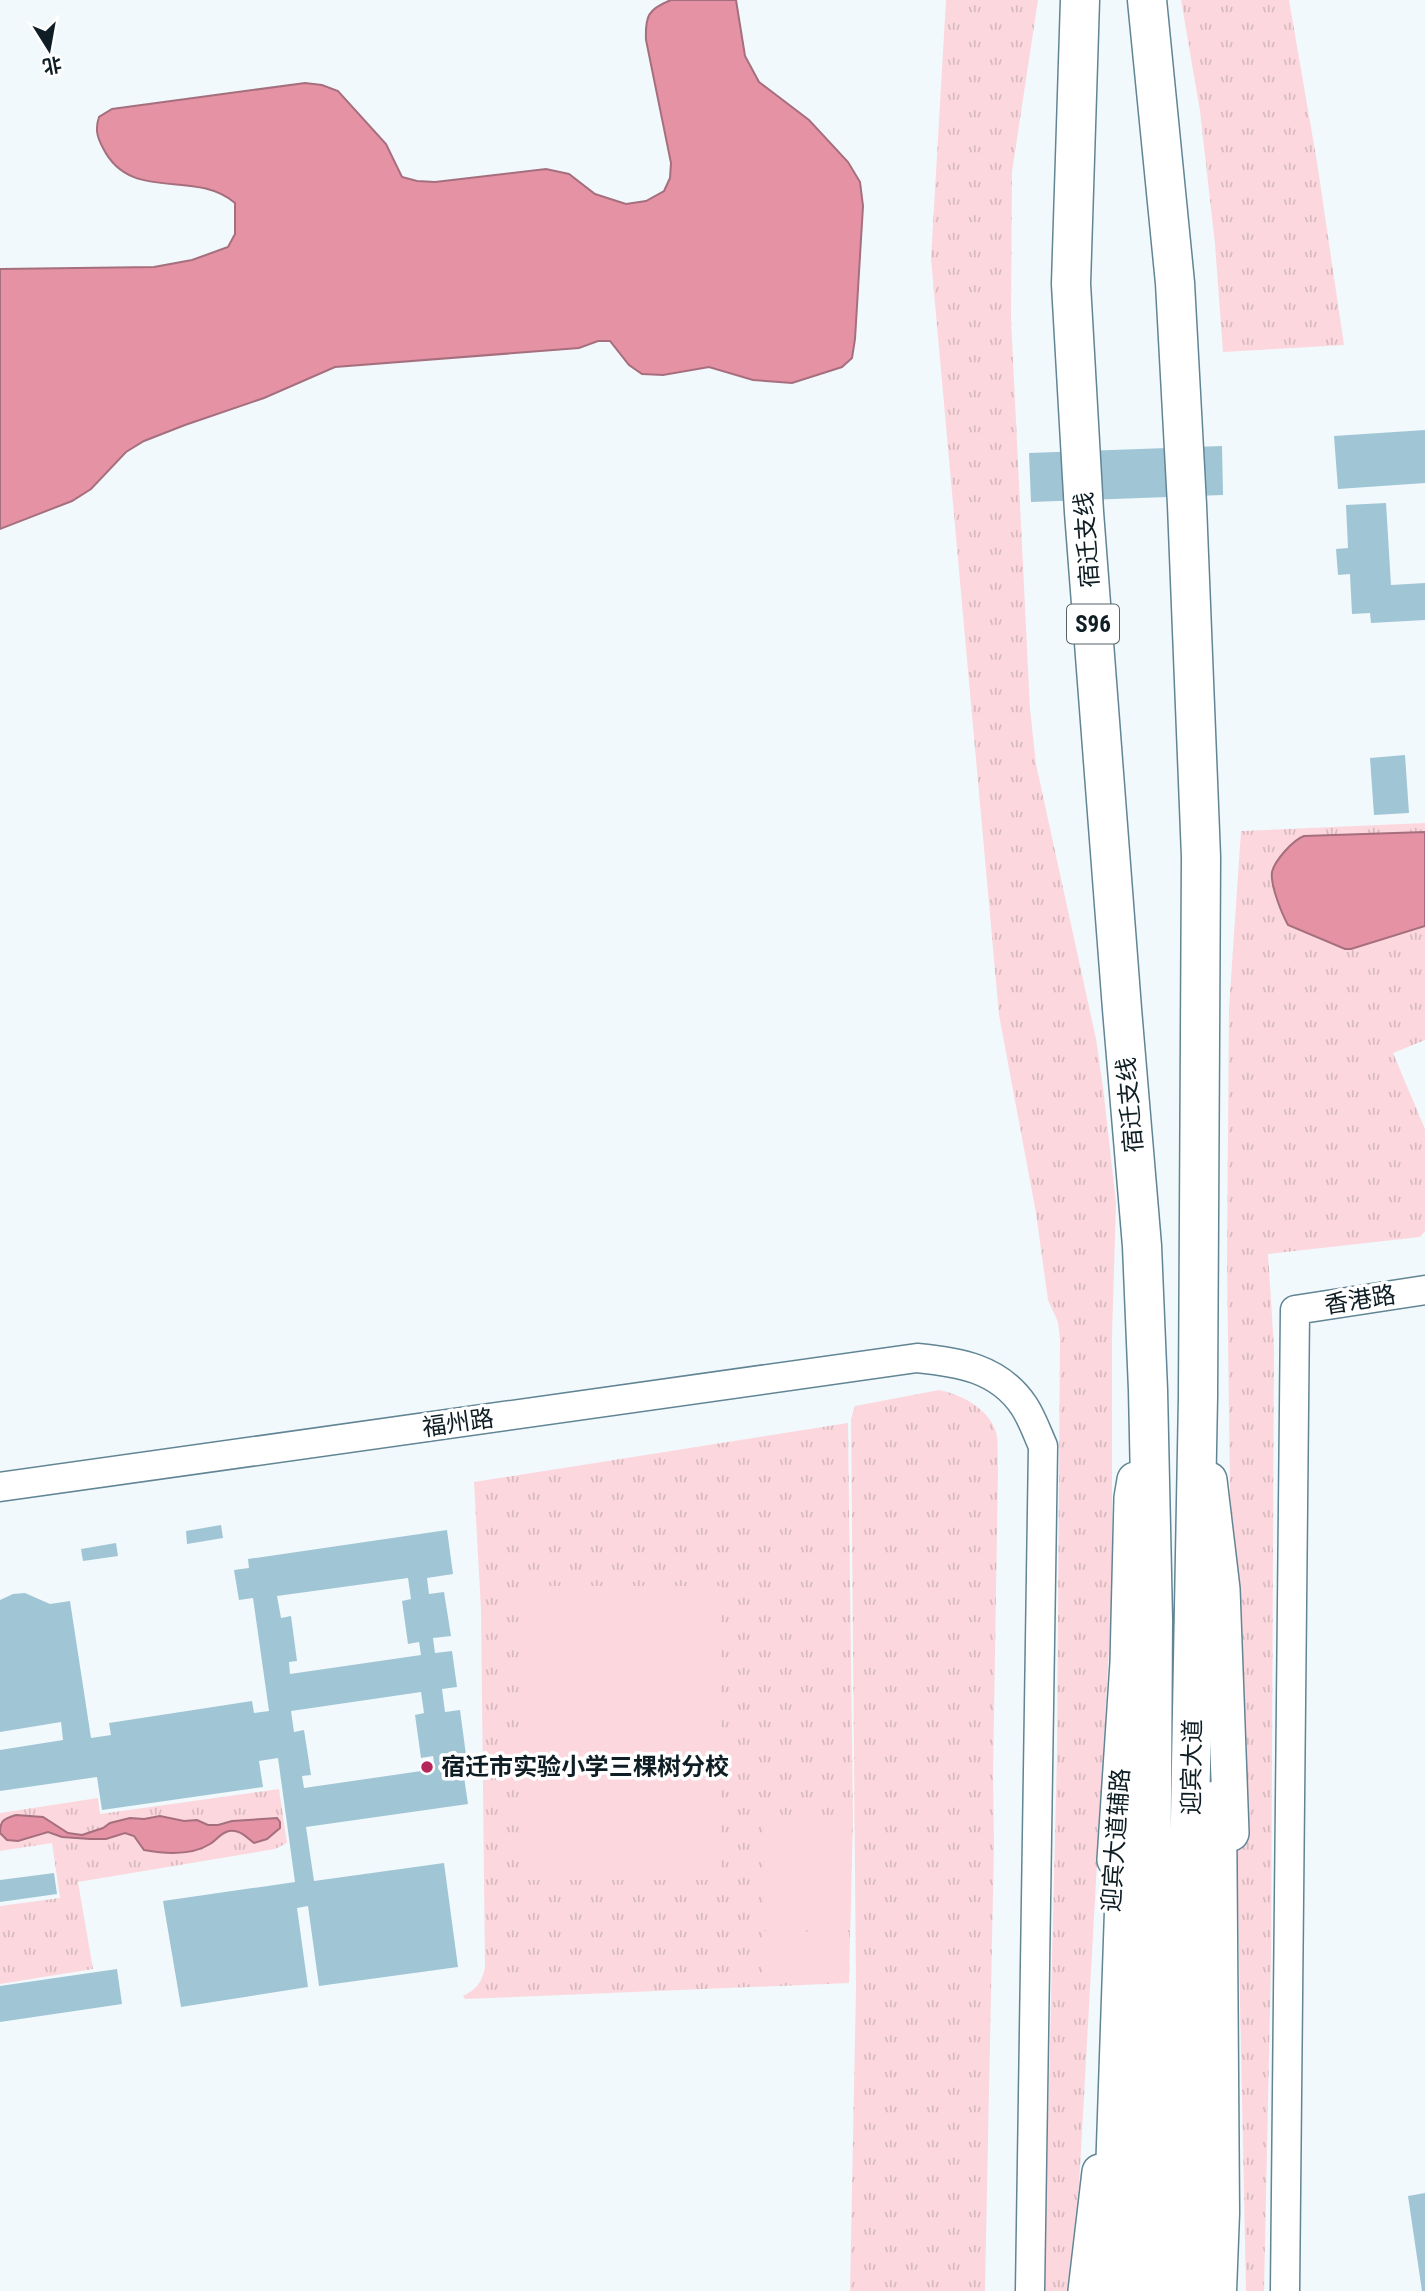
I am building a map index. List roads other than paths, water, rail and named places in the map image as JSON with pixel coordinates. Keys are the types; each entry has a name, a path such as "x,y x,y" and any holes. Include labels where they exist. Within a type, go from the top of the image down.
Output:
{"highway":[{"name":"宿迁支线","path":"1080,0 1071,284 1085,525 1142,1246"},
{"name":"迎宾大道","path":"1147,0 1175,283 1201,856 1198,1397 1181,2291"},
{"name":"迎宾大道","path":"1142,1246 1149,1390 1153,1620 1152,1959 1145,2291"},
{"path":"1198,1397 1217,1812 1220,2213 1217,2291"},
{"path":"1111,2291 1125,1882 1153,1620"}],"main road":[{"name":"迎宾大道辅路","path":"1086,2291 1101,2164 1106,1997 1128,1663 1132,1499 1149,1390"},
{"path":"1198,1397 1222,1589 1230,1757 1235,2291"}],"street":[{"name":"香港路","path":"1285,2291 1295,1310 1425,1290"},
{"name":"福州路","path":"0,1487 916,1358 958,1362 988,1373 1012,1390 1025,1408 1043,1446 1031,2291"}],"place":[{"name":"宿迁市实验小学三棵树分校","path":"427,1767"}]}
